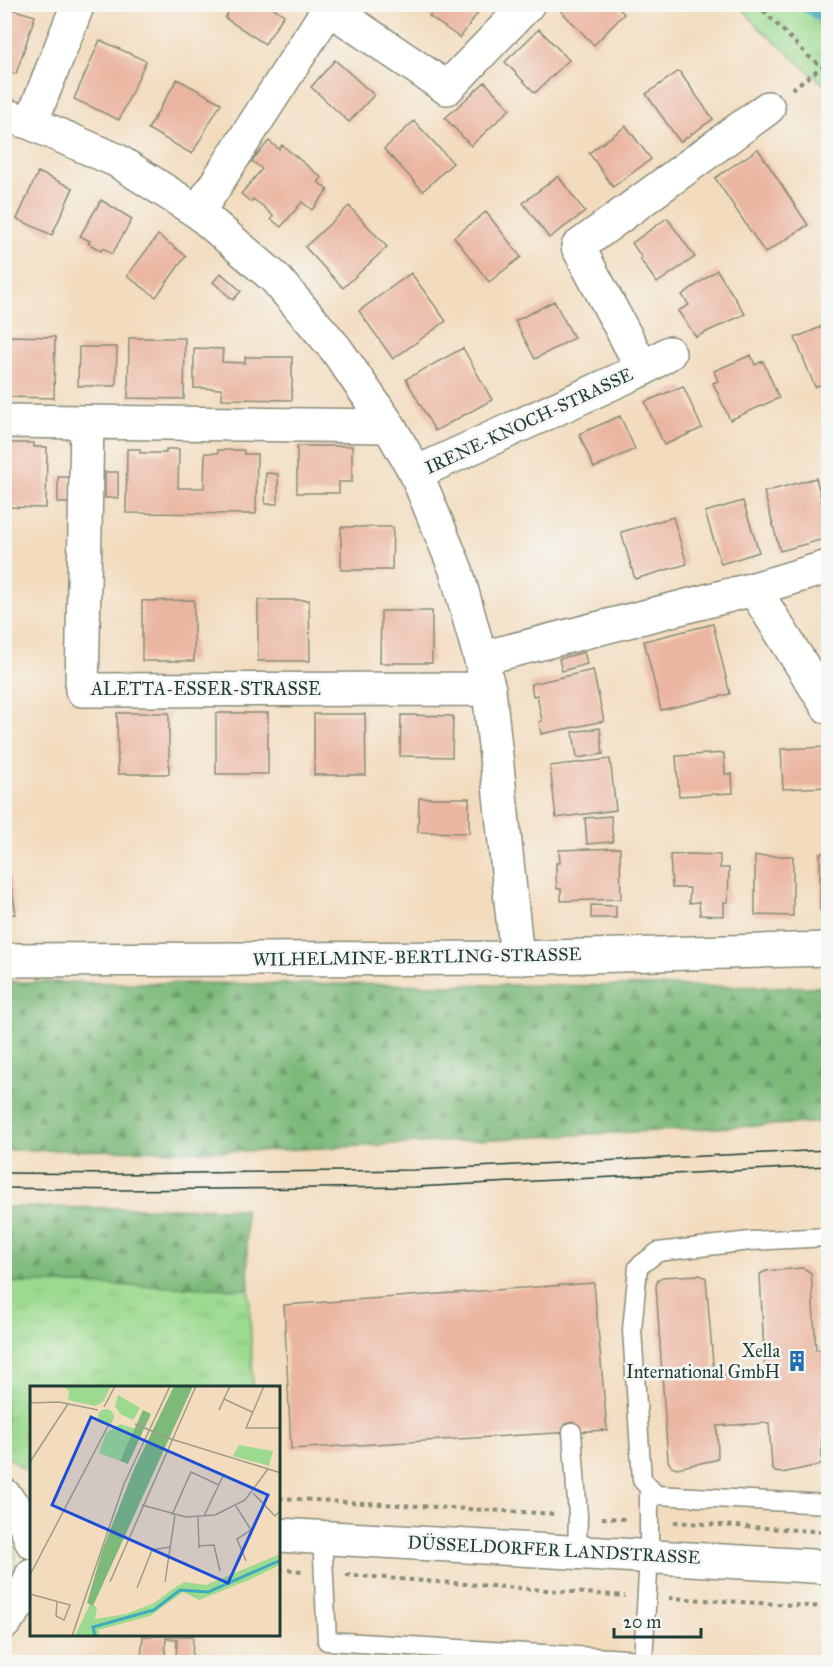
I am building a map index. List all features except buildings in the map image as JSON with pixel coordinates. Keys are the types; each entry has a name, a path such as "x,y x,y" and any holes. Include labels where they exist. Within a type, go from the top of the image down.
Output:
{"street":[{"path":"78,4 18,119 116,160 198,212 274,278 336,349 389,426 416,473 456,570 486,673 517,958"},
{"path":"198,212 329,8 447,88 528,4"},
{"name":"IRENE-KNOCH-STRASSE","path":"416,473 656,361 578,247 768,108"},
{"path":"4,421 389,426"},
{"name":"ALETTA-ESSER-STRASSE","path":"87,422 82,690 486,673"},
{"path":"486,673 828,567"},
{"path":"754,589 828,706"},
{"name":"WILHELMINE-BERTLING-STRASSE","path":"4,960 517,958 828,950"},
{"path":"16,1502 30,1537"},
{"name":"DÜSSELDORFER LANDSTRASSE","path":"280,1535 828,1567"},
{"path":"4,1623 23,1599 30,1580"}],"lane":[{"path":"828,1237 750,1241 658,1252 638,1267 632,1330 642,1479 656,1495 828,1504"},
{"path":"572,1432 578,1516 577,1551"},
{"path":"322,1537 327,1641 643,1660 649,1556 649,1488"}],"path":[{"path":"757,4 808,56 828,71"},
{"path":"768,108 823,66"},
{"path":"280,1569 647,1597 828,1607"}],"green space":[{"path":"740,5 828,5 828,88 757,26"},
{"path":"5,982 828,987 828,1122 261,1151 5,1150"},
{"path":"5,1207 245,1209 249,1289 5,1282"},
{"path":"5,1282 249,1289 253,1386 30,1386 30,1473 5,1455"},
{"path":"5,1516 13,1536 16,1555 13,1574 5,1594"}],"waterway":[{"path":"801,4 828,24"}],"tram line":[{"path":"4,1173 121,1174 414,1170 828,1150"},
{"path":"4,1188 120,1190 415,1187 828,1166"}],"place":[{"name":"Xella International GmbH","path":"797,1361"}]}
